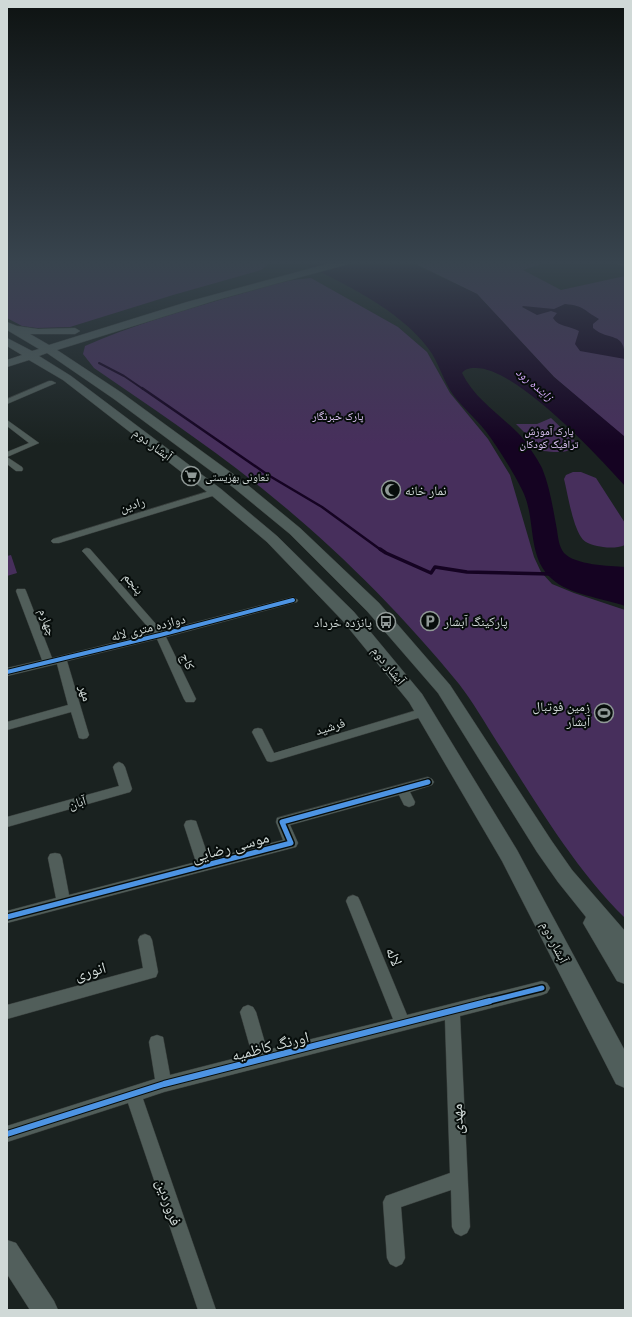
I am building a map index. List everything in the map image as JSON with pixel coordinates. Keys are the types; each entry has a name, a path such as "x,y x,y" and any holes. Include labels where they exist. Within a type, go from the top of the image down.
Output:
{"main road":[{"path":"7,364 26,352 118,322"},
{"path":"7,325 23,330 38,332 79,334"},
{"name":"آبشار دوم","path":"7,325 43,346 118,396 239,485 295,531 373,607 444,689 544,846 565,876 625,947"},
{"path":"77,369 70,353 79,334"},
{"name":"آبشار دوم","path":"7,341 26,352 56,378 98,402 216,492 272,539 348,616 416,698 510,856 625,1076"},
{"path":"7,354 26,352"},
{"path":"7,368 21,366 38,367 56,378"},
{"path":"98,402 118,396"},
{"path":"565,876 625,974"},
{"path":"7,1252 46,1310"}],"street":[{"path":"7,402 56,378"},
{"path":"7,422 35,444 7,455"},
{"path":"7,460 19,469"},
{"name":"رادین","path":"56,540 216,492"},
{"name":"پنجم","path":"87,550 160,635"},
{"name":"چهارم","path":"21,591 48,662"},
{"name":"دوازده متری لاله","path":"7,672 160,635 293,600"},
{"name":"کاج","path":"160,635 190,699"},
{"name":"مهر","path":"61,659 83,735"},
{"path":"7,726 75,707"},
{"name":"فرشید","path":"258,732 271,758 424,712"},
{"name":"آبان","path":"7,822 126,789 119,768"},
{"name":"موسی رضایی","path":"7,917 291,843 282,822 428,782"},
{"path":"403,789 409,802"},
{"path":"191,825 204,866"},
{"path":"55,858 64,902"},
{"name":"لاله","path":"353,901 403,1024"},
{"name":"انوری","path":"7,1012 152,972 145,940"},
{"name":"اورنگ کاظمیه","path":"7,1134 164,1084 542,988"},
{"path":"248,1012 261,1059"},
{"name":"مهدی","path":"452,1012 461,1227"},
{"path":"157,1042 164,1084"},
{"name":"فروردین","path":"133,1093 207,1310"},
{"path":"396,1258 392,1202 459,1178"}],"green space":[{"path":"15,322 85,322 70,327 37,328 22,326"},
{"name":"پارک خبرنگار","path":"148,322 390,322 398,327 427,352 450,393 488,439 510,475 534,557 541,572 552,584 625,610 625,918 606,899 556,834 459,684 391,607 316,534 264,490 201,442 94,368 83,354 85,346"},
{"path":"503,322 625,322 625,438 554,377"},
{"name":"پارک آموزش ترافیک کودکان","path":"551,418 577,443 574,447 562,452 543,451 516,424 537,424"},
{"path":"573,472 581,472 596,478 625,523 625,545 614,548 600,547 588,543 581,537 573,517 564,479 566,475"},
{"path":"11,555 17,573 7,576 7,556"}],"water":[{"name":"زاینده رود","path":"404,322 503,322 554,377 624,436 625,486 596,454 555,415 513,382 493,372 476,368 467,369 462,373 467,382 480,398 521,436 540,464 553,506 559,542 564,553 569,557 584,562 625,567 625,606 567,589 552,579 544,570 535,550 528,505 517,480 486,432 454,396 432,353 416,334"},
{"path":"595,322 593,324 593,328 605,335 619,340 624,350 625,359 580,351 575,344 579,331 558,323"}],"waterway":[{"path":"99,363 124,376 143,389"},
{"path":"142,388 268,475 322,507 381,550"},
{"path":"380,549 431,573 435,567 467,572 551,574"}],"cycle path":[{"path":"7,672 160,635 293,600"},
{"path":"7,917 291,843 282,822 428,782"},
{"path":"7,1134 164,1084 542,988"}],"place":[{"name":"تعاونی بهزیستی","path":"191,476"},
{"name":"نمار خانه","path":"391,490"},
{"name":"پارکینگ آبشار","path":"430,621"},
{"name":"پانزده خرداد","path":"386,622"},
{"name":"زمین فوتبال آبشار","path":"604,713"}]}
